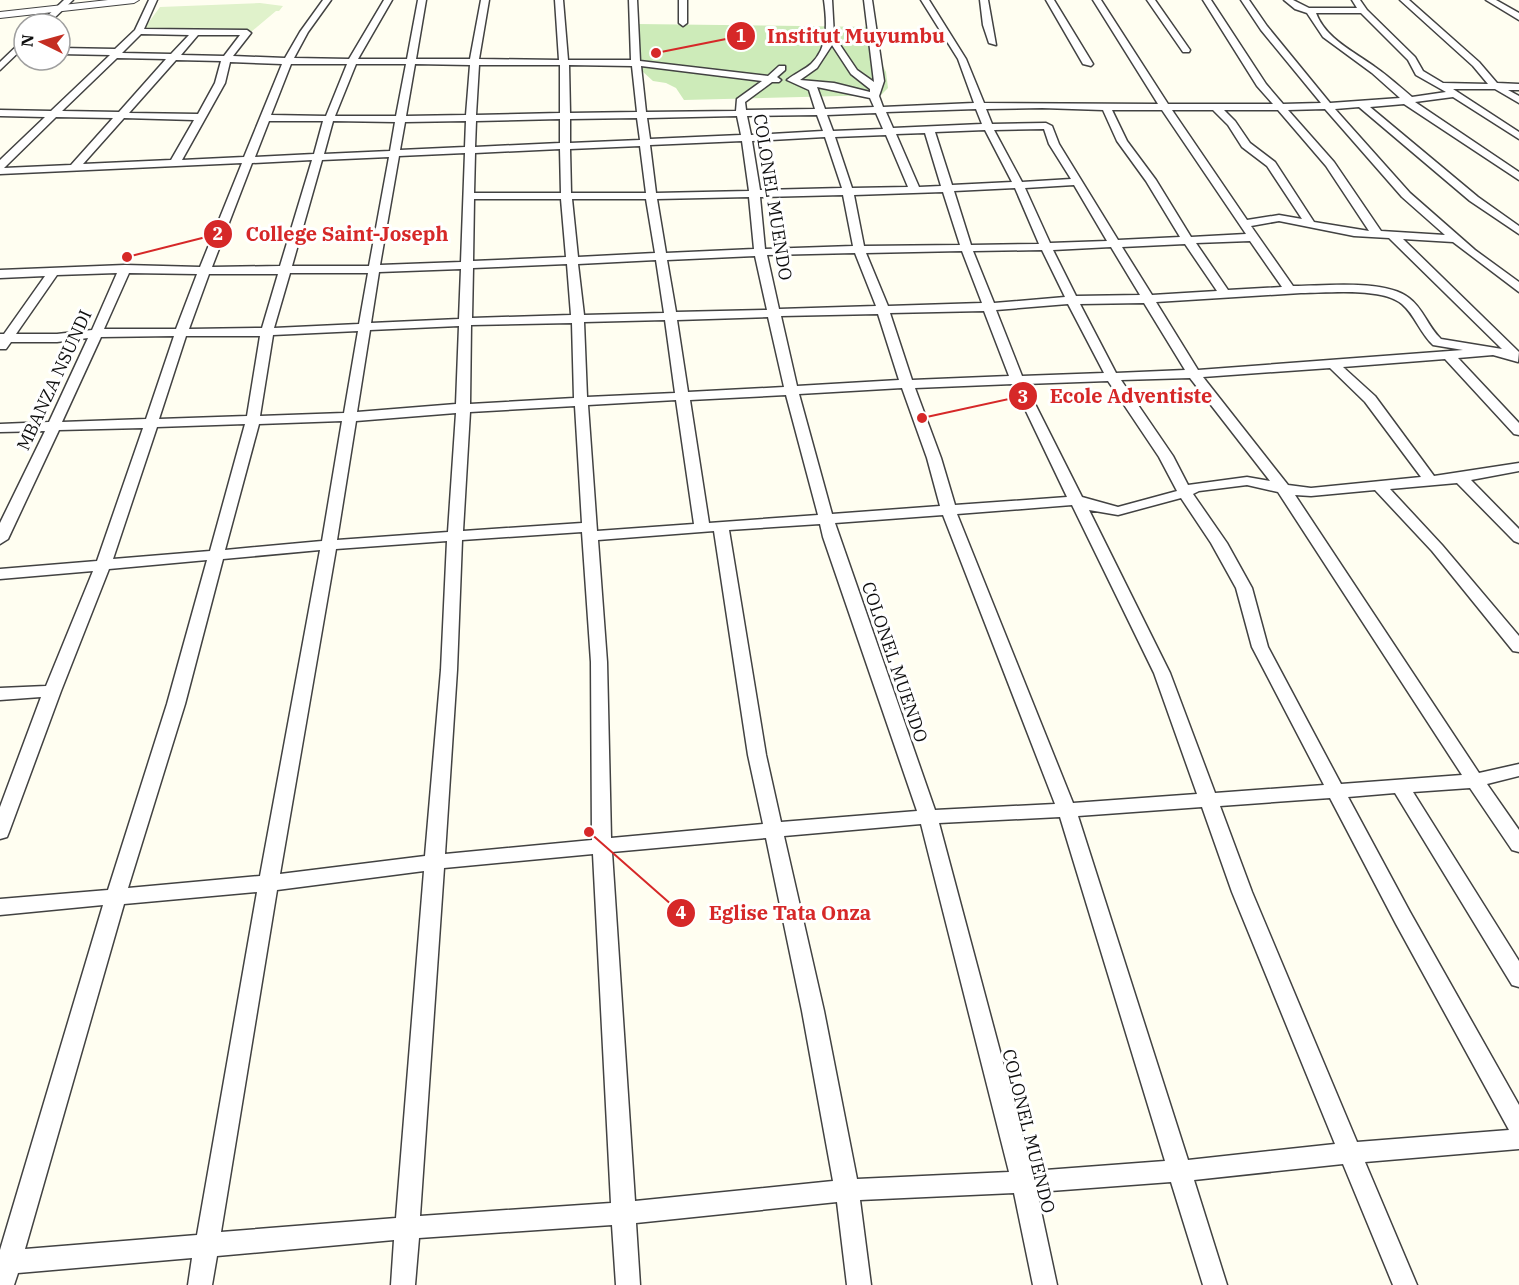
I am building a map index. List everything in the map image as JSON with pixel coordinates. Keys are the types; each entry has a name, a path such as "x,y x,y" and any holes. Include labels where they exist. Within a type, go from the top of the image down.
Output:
{"street":[{"path":"56,12 69,0"},
{"path":"0,15 134,0"},
{"path":"0,166 139,31 153,0"},
{"path":"0,832 152,425 181,333 265,118 288,62 304,32 327,0"},
{"path":"388,0 352,62 328,119 319,157 267,332 253,419 176,704 3,1270 207,1246 406,1228 624,1213 847,1190 1023,1182 1180,1171 1519,1139"},
{"path":"200,1285 422,0"},
{"path":"403,1285 449,670 449,618 463,408 470,117 477,29 485,0"},
{"path":"559,0 564,63 566,195 578,320 581,402 599,662 602,848 628,1285"},
{"path":"633,0 636,63 651,196 682,396 712,528 772,830 813,1011 847,1190 859,1285"},
{"path":"683,0 683,23"},
{"path":"828,0 833,27 830,36 854,72 875,92 915,190"},
{"path":"868,0 879,81 875,92"},
{"path":"925,0 962,59 988,127 1112,377 1146,431 1166,456 1185,493 1219,543 1245,588 1260,647 1403,918 1519,1126"},
{"path":"984,0 987,25 993,43"},
{"path":"1050,0 1088,64"},
{"path":"1098,0 1125,47 1290,290"},
{"path":"1150,0 1186,50"},
{"path":"1207,0 1277,106 1330,164 1377,234"},
{"path":"1245,0 1264,28 1327,105 1406,195 1456,239 1519,288"},
{"path":"1288,0 1298,8 1309,10 1363,10"},
{"path":"1356,0 1363,10 1412,59 1419,73 1444,86 1519,136"},
{"path":"1404,0 1476,64 1494,85 1519,100"},
{"path":"1490,0 1519,17"},
{"path":"1309,10 1315,24 1343,51 1366,63 1406,99 1519,177"},
{"path":"139,31 248,33 226,59 220,83 175,163"},
{"path":"74,168 196,32"},
{"name":"COLONEL MUENDO","path":"830,36 815,67 769,80 741,101 760,252 791,390 827,519 928,817 1023,1182 1045,1285"},
{"path":"72,52 288,62 636,63 769,80"},
{"path":"0,67 12,57"},
{"path":"787,74 834,86 875,92"},
{"path":"787,74 813,88 831,135 848,191 859,249 883,309 934,458 949,511 1067,810 1215,1285"},
{"path":"1444,86 1519,87"},
{"path":"265,118 402,119 741,114 980,106 1327,105 1361,104 1455,93"},
{"path":"1361,104 1474,199 1519,231"},
{"path":"1214,106 1232,123 1246,146 1258,152 1271,164 1305,214 1309,224"},
{"path":"1106,107 1122,141 1151,180 1173,218 1225,294"},
{"path":"0,113 201,117"},
{"path":"0,171 988,127 1042,126 1049,128 1054,144 1194,374 1282,489 1393,654 1474,781 1519,845"},
{"path":"929,130 966,247 1018,382 1162,673 1242,892 1405,1285"},
{"path":"468,196 651,196 915,190 1078,182"},
{"path":"1244,224 1279,218 1339,231 1456,239"},
{"path":"1392,235 1518,357"},
{"path":"0,274 125,269 286,271 374,269 760,252 1046,247 1252,237"},
{"name":"MBANZA NSUNDI","path":"0,539 125,269"},
{"path":"2,342 54,271"},
{"path":"2,342 97,333 267,332 464,322 990,307 1072,300 1147,299 1290,290 1374,290 1405,301 1430,336 1437,342 1518,357"},
{"path":"0,428 350,417 463,408 907,384 1018,382 1194,374 1492,352"},
{"path":"1448,355 1519,431"},
{"path":"1333,364 1370,399 1430,480"},
{"path":"0,574 216,554 456,536 712,528 1077,500 1092,506 1118,511 1185,493 1195,487 1247,481 1282,489 1311,492 1461,478 1519,467"},
{"path":"1461,478 1519,538"},
{"path":"1379,486 1437,548 1519,647"},
{"path":"0,694 51,691"},
{"path":"0,907 270,883 435,862 602,848 772,830 928,817 1067,810 1474,781 1519,770"},
{"path":"1400,786 1519,979"}],"green space":[{"path":"260,3 283,6 251,32 143,30 160,7"},
{"path":"637,24 875,27 879,59 886,72 888,88 881,95 684,100 676,88 666,83 653,81 642,71"}],"place":[{"name":"Institut Muyumbu","path":"656,53"},
{"name":"College Saint-Joseph","path":"127,257"},
{"name":"Ecole Adventiste","path":"922,418"},
{"name":"Eglise Tata Onza","path":"589,832"}]}
